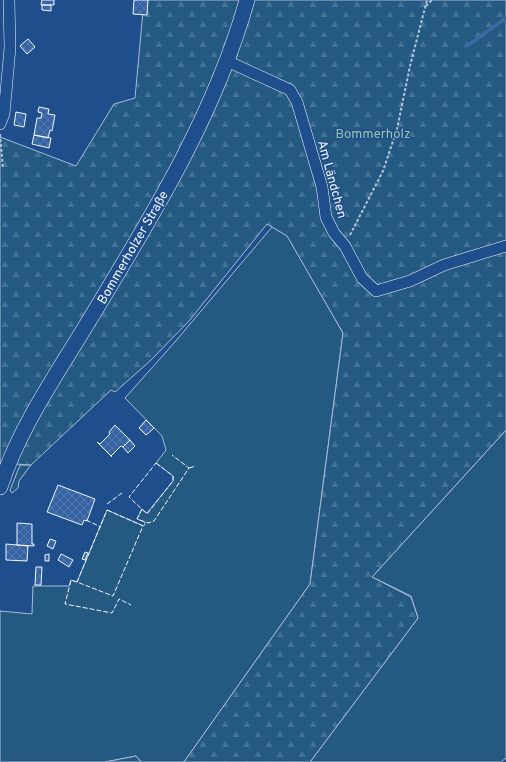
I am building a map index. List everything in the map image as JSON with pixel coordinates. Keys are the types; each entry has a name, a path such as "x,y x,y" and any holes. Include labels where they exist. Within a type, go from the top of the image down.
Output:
{"main road":[{"name":"Bommerholzer Straße","path":"0,487 12,455 33,413 55,374 122,266 192,141 227,61 238,32 247,0"}],"street":[{"path":"0,124 4,114 10,48 9,0"},
{"name":"Am Ländchen","path":"227,61 290,90 297,102 322,187 326,217 334,233 345,246 362,278 376,291 410,280 444,265 506,246"}],"path":[{"path":"345,246 383,172 397,129 427,0"},
{"path":"425,6 432,0"},
{"path":"0,134 3,169"}],"green space":[{"name":"Bommerholz","path":"144,0 506,0 506,430 372,577 411,597 418,618 310,762 184,762 310,584 343,333 287,236 267,224 189,321 150,361 115,392 111,390 31,465 0,463 0,137 76,166 114,104 135,98"},
{"path":"272,227 287,235 343,333 310,584 184,762 141,762 136,756 105,762 0,762 0,611 32,614 33,586 69,586 71,580 77,582 107,510 144,526 145,522 137,519 142,509 147,513 173,481 173,476 156,463 166,450 162,436 125,398 174,343"},
{"path":"506,430 506,758 501,762 310,762 418,618 411,596 372,577"},
{"path":"20,465 31,465 19,481 18,488 12,493 10,490"},
{"path":"136,756 141,762 105,762"}],"building":[{"path":"42,0 54,0 54,5 41,5"},
{"path":"134,0 148,0 147,15 133,14"},
{"path":"42,5 51,5 51,11 42,10"},
{"path":"28,39 35,47 27,54 20,46"},
{"path":"39,107 49,109 48,114 55,115 52,131 50,130 48,138 34,135 37,118 41,118 42,113 38,112"},
{"path":"16,112 26,114 24,127 14,125"},
{"path":"34,135 51,138 49,148 32,144"},
{"path":"146,420 154,428 146,435 139,428"},
{"path":"115,425 130,440 123,447 121,446 111,456 97,442 100,444 110,434 109,432"},
{"path":"130,440 135,446 128,453 123,447"},
{"path":"58,485 95,499 87,521 84,520 82,525 47,512"},
{"path":"17,523 32,524 32,544 34,544 34,546 17,545"},
{"path":"50,539 56,541 53,549 47,546"},
{"path":"6,544 28,546 27,561 6,560"},
{"path":"85,552 88,553 85,560 82,559"},
{"path":"49,554 49,561 45,561 45,555"},
{"path":"61,554 73,560 69,567 58,560"},
{"path":"36,567 42,567 41,585 35,585"}],"waterway":[{"path":"467,46 506,18"}],"fence":[{"path":"142,509 137,519 148,523 154,521 189,468 172,455"},
{"path":"156,463 173,476 173,481 147,514 129,497 156,463"},
{"path":"189,468 196,466"},
{"path":"107,504 122,493"},
{"path":"107,510 143,526 113,596 77,582 107,510"},
{"path":"86,520 101,527"},
{"path":"77,582 71,580 65,604 112,613 119,599 131,605"}]}
